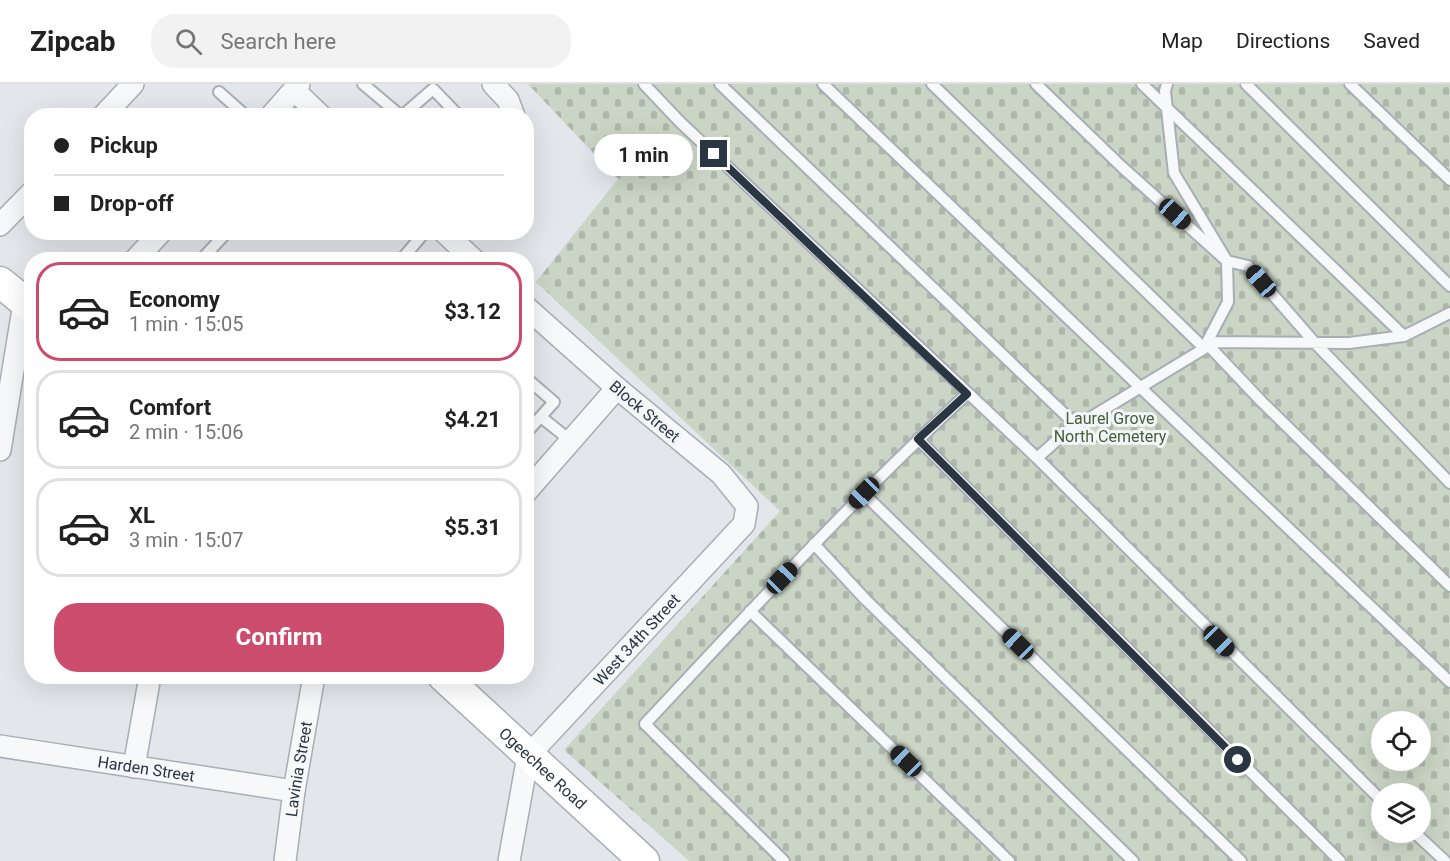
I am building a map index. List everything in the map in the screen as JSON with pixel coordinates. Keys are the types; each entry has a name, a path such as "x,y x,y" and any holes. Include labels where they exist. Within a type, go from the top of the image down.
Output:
{"street":[{"path":"110,108 133,84"},
{"path":"493,84 508,100 511,108"},
{"path":"277,108 297,87 314,108"},
{"path":"0,225 24,200"},
{"path":"142,252 154,240"},
{"path":"453,240 465,252"},
{"path":"0,282 24,303"},
{"name":"Block Street","path":"534,314 617,388 721,474 747,506 744,524"},
{"path":"0,450 24,327"},
{"path":"534,483 617,388"},
{"name":"West 34th Street","path":"528,756 744,524"},
{"path":"134,767 149,684"},
{"name":"Lavinia Street","path":"285,861 294,791 313,684"},
{"name":"Ogeechee Road","path":"452,684 644,861"},
{"name":"Harden Street","path":"0,746 294,791"},
{"path":"510,861 528,756"}],"lane":[{"path":"363,84 392,108"},
{"path":"644,84 680,122 1037,458 1371,790"},
{"path":"720,84 1077,426"},
{"path":"823,84 1141,387 1252,497 1450,682"},
{"path":"932,84 1207,347 1450,585"},
{"path":"1036,84 1122,167 1227,261 1248,266 1315,343 1450,483"},
{"path":"1142,84 1404,336"},
{"path":"1167,84 1165,91 1174,173 1227,261 1228,302 1207,347"},
{"path":"1246,84 1450,286"},
{"path":"1350,84 1450,180"},
{"path":"409,108 430,87 451,108"},
{"path":"219,92 237,108"},
{"path":"208,252 220,240"},
{"path":"407,252 418,240"},
{"path":"1037,458 1065,433 1215,342 1349,343 1404,336 1450,313"},
{"path":"534,385 554,402 534,424"},
{"path":"784,861 645,724 814,544 918,439 967,394"},
{"path":"541,417 571,441"},
{"path":"918,439 1340,861"},
{"path":"864,493 1241,861"},
{"path":"814,544 864,600 1133,861"},
{"path":"750,611 1009,861"},
{"path":"1426,843 1445,861"}],"green space":[{"name":"Laurel Grove North Cemetery","path":"528,84 1450,84 1450,861 689,861 564,750 780,511 536,282 618,179"}],"route":[{"path":"714,154 967,394 918,439 1001,525 1238,760"}]}
